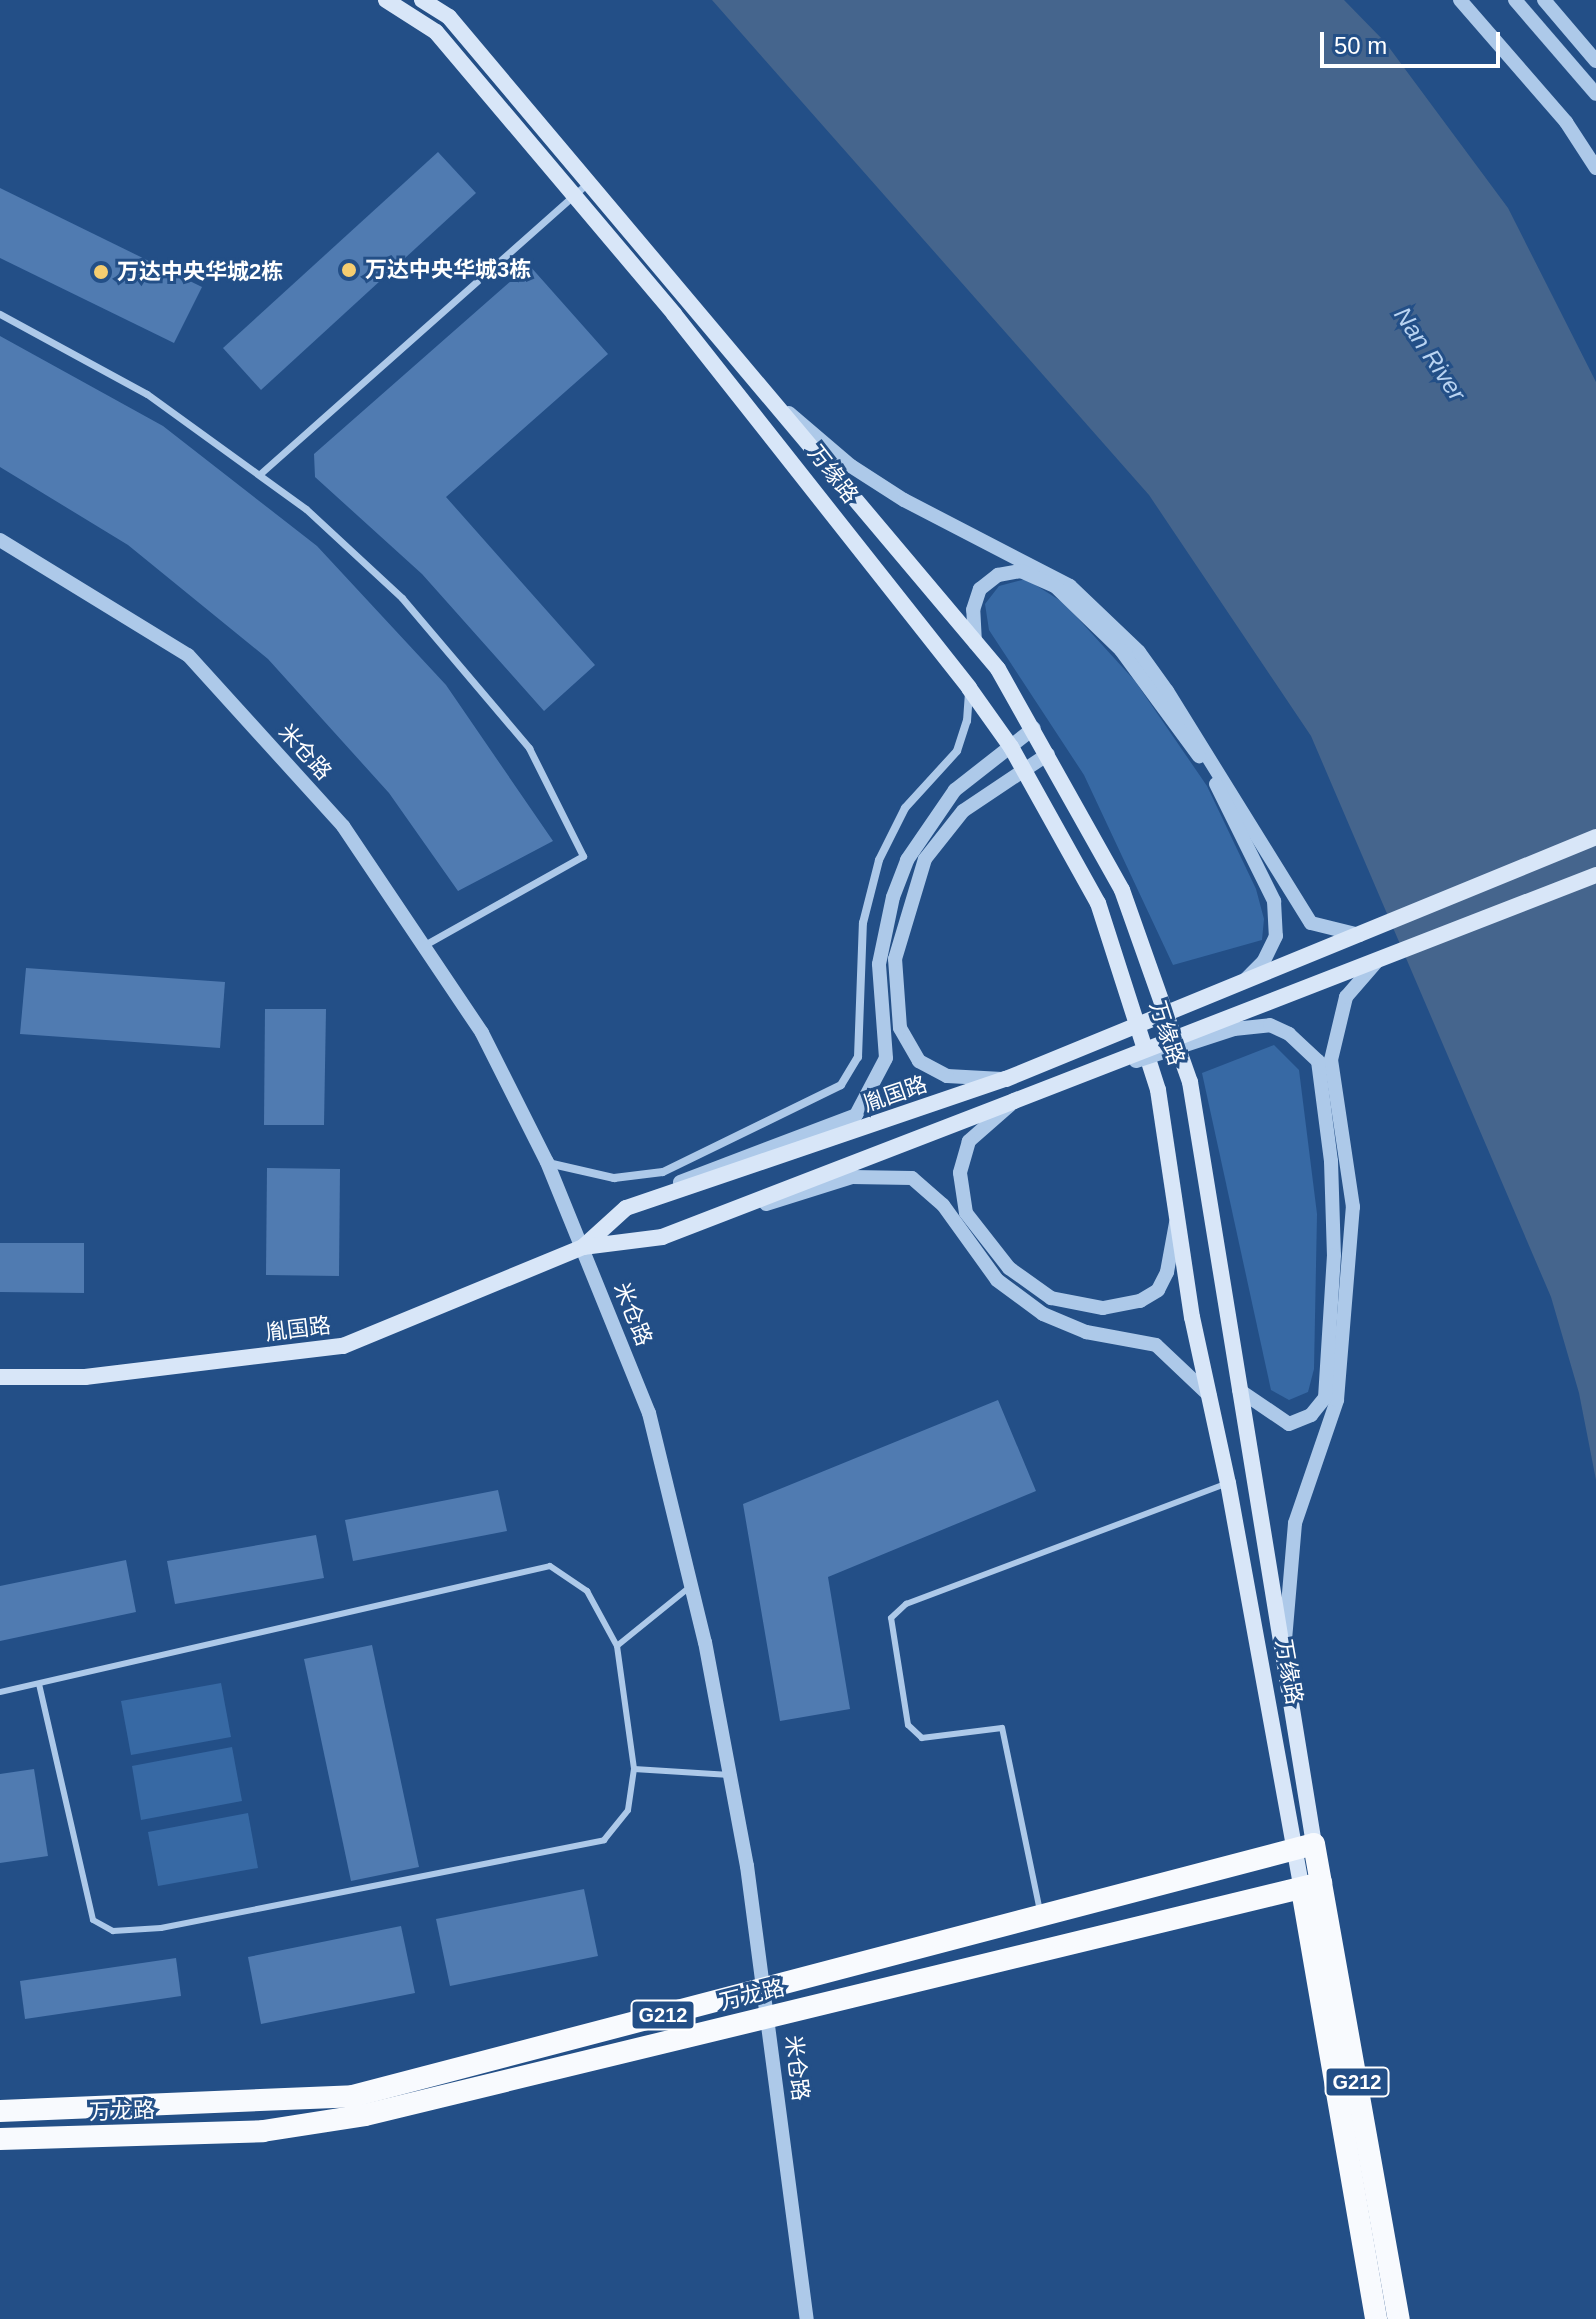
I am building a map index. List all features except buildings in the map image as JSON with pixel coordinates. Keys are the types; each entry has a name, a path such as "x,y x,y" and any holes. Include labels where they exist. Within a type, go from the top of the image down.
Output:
{"highway":[{"name":"万缘路","path":"1304,1847 1399,2319"},
{"name":"万龙路","path":"0,2111 353,2096 1304,1847"},
{"name":"万缘路","path":"1312,1887 1376,2319"},
{"name":"万龙路","path":"0,2139 263,2131 351,2118 1312,1887"}],"main road":[{"name":"万缘路","path":"386,0 436,32 575,196 969,688 1011,747 1098,903 1158,1090 1210,1396 1304,1847"},
{"name":"万缘路","path":"422,0 449,17 975,643 1034,728 1122,890 1190,1082 1284,1652 1304,1847"},
{"name":"胤国路","path":"583,1247 626,1208 1006,1079 1596,837"},
{"name":"胤国路","path":"0,1377 85,1377 343,1346 583,1247 662,1237 1596,875"}],"street":[{"path":"1460,0 1566,122 1596,168"},
{"path":"1515,0 1596,94"},
{"path":"1544,0 1596,61"},
{"path":"261,473 588,183"},
{"path":"0,314 147,394 261,473 355,553 472,676 529,748 583,856 426,944"},
{"path":"759,387 851,466 904,500 1070,586 1139,652 1213,776 1274,901 1276,936 1264,961 1239,984"},
{"name":"米仓路","path":"0,540 188,655 343,826 426,944 482,1033 547,1162 649,1413 691,1586 730,1775 768,2018 807,2319"},
{"path":"975,643 973,610 980,589 998,575 1021,571 1055,586 1162,694 1311,923 1360,935"},
{"path":"547,1162 614,1178 663,1172 841,1085 858,1057 863,923 879,860 905,808 957,751 967,721 969,688"},
{"path":"626,1208 856,1115 886,1058 879,964 893,897 907,860 955,790 1034,728"},
{"path":"1006,1079 947,1076 919,1061 900,1028 895,959 925,859 963,811 1048,754"},
{"path":"1284,1652 1295,1523 1331,1399 1353,1207 1331,1060 1346,997 1378,960"},
{"path":"1177,1215 1167,1272 1158,1290 1140,1301 1103,1308 1051,1298 1009,1268 966,1213 960,1173 969,1141 1014,1101 1234,1029 1270,1025 1289,1034 1318,1061 1331,1161 1334,1255 1331,1399"},
{"path":"662,1237 852,1177 912,1178 943,1205 997,1280 1043,1314 1086,1332 1156,1345 1210,1396"},
{"path":"1239,1390 1289,1424 1311,1415 1331,1399"}],"lane":[{"path":"1041,1916 1002,1728 922,1738 908,1725 891,1618 906,1604 1228,1483"},
{"path":"0,1692 550,1566 587,1591 617,1646 634,1769 628,1810 604,1840 161,1928 113,1931 93,1920 39,1684"},
{"path":"617,1646 691,1586"},
{"path":"634,1769 730,1775"}],"shaded area":[{"path":"1026,579 1064,603 1135,681 1207,786 1256,889 1264,919 1262,940 1173,965 1084,775 989,630 985,604 999,586"},
{"path":"1274,1045 1299,1070 1317,1214 1314,1369 1308,1392 1289,1400 1271,1390 1202,1073"},
{"path":"221,1683 231,1737 131,1755 121,1701"},
{"path":"232,1747 242,1801 141,1820 132,1766"},
{"path":"248,1813 258,1868 158,1886 148,1832"}],"water":[{"name":"Nan River","path":"712,0 1344,0 1385,42 1508,208 1596,382 1596,1480 1579,1393 1551,1297 1311,736 1149,495"}],"place":[{"name":"万达中央华城3栋","path":"349,270"},
{"name":"万达中央华城2栋","path":"101,272"}]}
